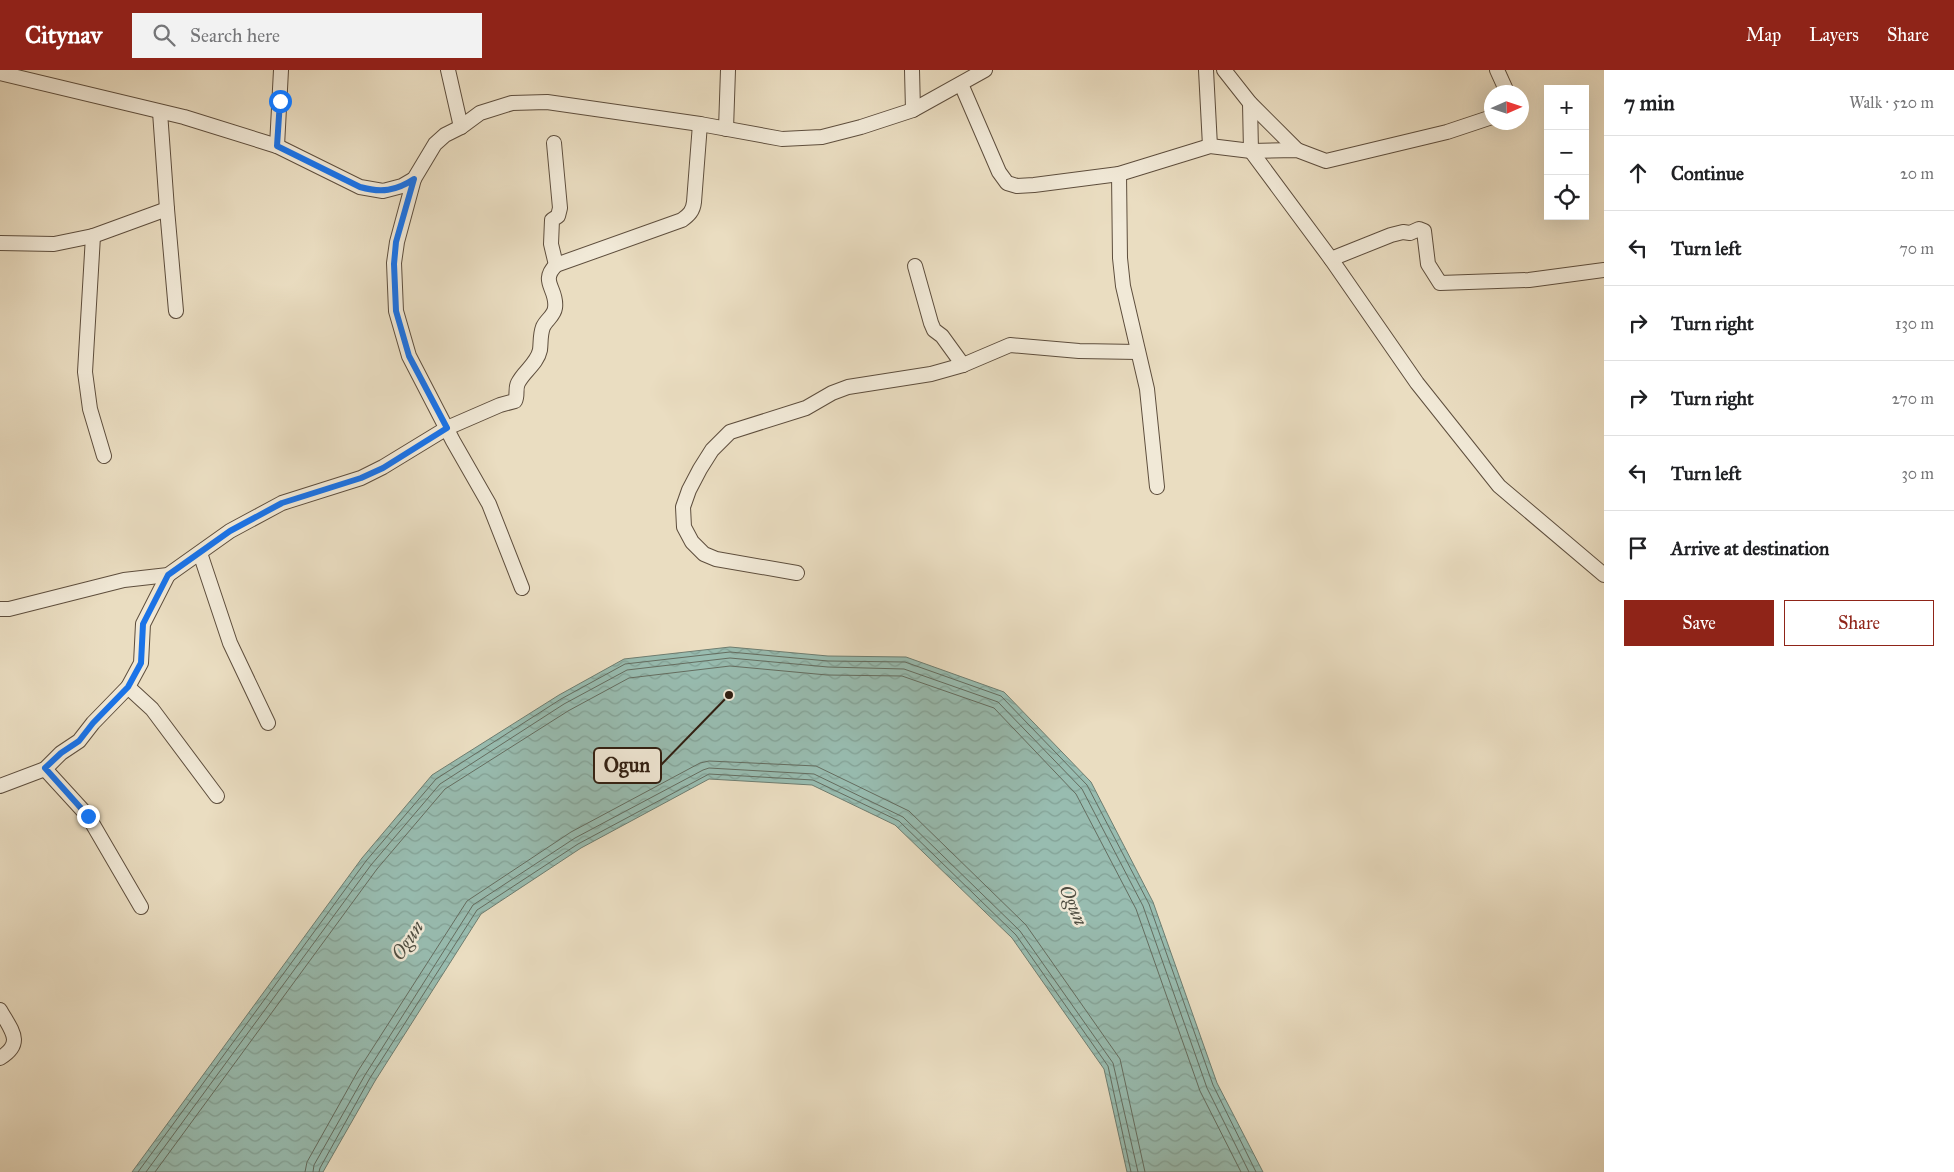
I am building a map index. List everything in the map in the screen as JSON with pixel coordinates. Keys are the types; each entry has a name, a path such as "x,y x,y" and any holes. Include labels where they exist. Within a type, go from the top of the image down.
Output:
{"street":[{"path":"277,146 281,70"},
{"path":"448,70 461,127"},
{"path":"726,129 728,70"},
{"path":"912,70 912,110"},
{"path":"522,588 489,504 409,356 396,311 394,290 396,242 414,179 435,144 445,135 461,127 480,113 512,103 547,102 700,124 782,139 822,138 912,110 985,70"},
{"path":"1206,70 1210,146"},
{"path":"1224,70 1250,103 1297,150"},
{"path":"1498,70 1504,85"},
{"path":"0,73 160,112 277,146 360,187 372,191 383,192 402,186 414,179"},
{"path":"961,84 999,172 1007,183 1017,186 1119,174 1210,146 1251,152 1297,150 1326,161 1447,132 1484,120"},
{"path":"1250,103 1251,152 1330,259 1417,383 1492,478 1604,575"},
{"path":"160,112 166,209 176,311"},
{"path":"0,609 9,609 124,580 168,575 230,531 282,503 361,478 383,468 447,428 500,405 515,401 518,396 517,388 519,381 534,363 540,350 543,327 555,311 555,298 548,278 549,272 556,265 682,220 688,216 693,210 700,124"},
{"path":"554,143 560,208 558,216 552,220 551,244 556,265"},
{"path":"1119,174 1121,272 1147,389 1157,487"},
{"path":"0,243 54,244 93,236 166,209"},
{"path":"1330,259 1392,235 1403,232 1410,233 1419,229 1424,231 1428,264 1440,283 1529,280 1604,270"},
{"path":"93,236 85,372 90,409 104,456"},
{"path":"915,266 934,330 942,336 963,365"},
{"path":"797,573 716,559 704,554 692,542 684,527 683,507 689,490 712,450 730,432 806,408 832,393 848,387 931,374 963,365 1010,345 1080,351 1138,352"},
{"path":"200,553 230,643 268,723"},
{"path":"0,786 45,768 61,753 79,741 93,723 128,687 141,663 143,624 168,575"},
{"path":"128,687 152,709 217,796"},
{"path":"45,768 88,816 141,907"},
{"path":"0,1010 14,1037 13,1048 9,1053 0,1058"}],"water":[{"path":"730,647 828,656 906,657 1004,692 1091,782 1153,902 1217,1083 1263,1172 1127,1172 1104,1069 1012,938 895,825 812,785 709,779 581,848 481,914 375,1081 323,1172 132,1172 362,858 432,775 559,695 624,659"}],"place":[{"name":"Ogun","path":"729,695"}],"route":[{"path":"88,816 45,768 61,753 79,741 93,723 128,687 141,663 143,624 168,575 230,531 282,503 361,478 383,468 447,428 409,356 396,311 394,264 396,242 414,179 402,186 383,192 372,191 298,158 277,146 280,101"}]}
